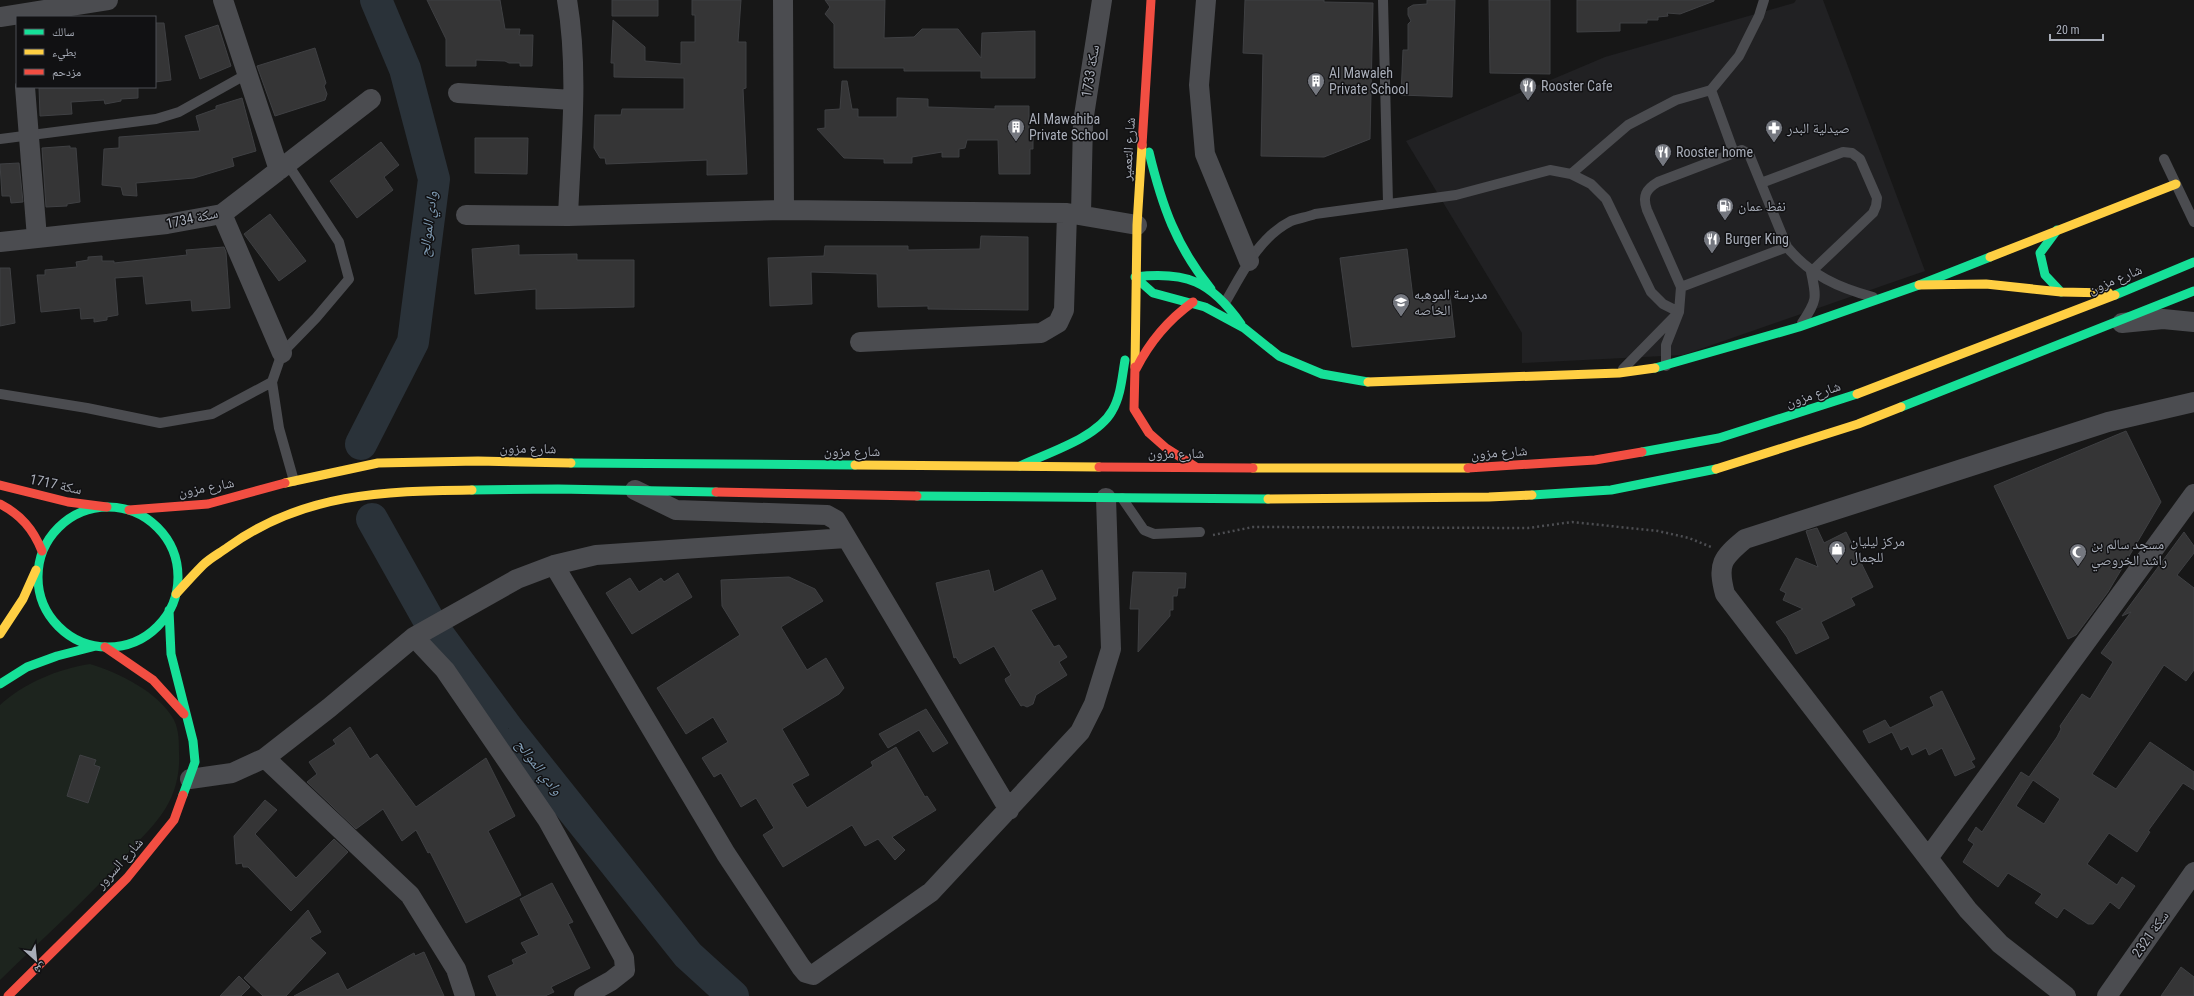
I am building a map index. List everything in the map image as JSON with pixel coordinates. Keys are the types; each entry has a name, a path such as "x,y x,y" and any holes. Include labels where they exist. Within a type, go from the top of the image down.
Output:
{"main road":[{"name":"شارع التعمير","path":"1152,0 1137,225 1134,409 1149,433 1166,448 1196,467"},
{"path":"1144,127 1160,198 1168,223 1187,257 1211,289 1226,301 1244,328"},
{"path":"1135,278 1153,293 1193,302 1205,307 1244,328 1279,356 1322,374 1374,383 1619,373 1666,366 1799,327 1877,298 1919,285 2176,184"},
{"path":"2058,230 2040,253 2041,261 2048,281 2061,292"},
{"name":"شارع مزون","path":"130,510 208,504 294,481 378,463 478,461 1454,469 1595,460 1719,438 1844,398 2120,293 2194,262"},
{"path":"1135,278 1150,275 1180,277 1211,289"},
{"path":"1919,285 1986,284 2061,292 2120,293"},
{"path":"176,594 204,564 243,536 280,516 333,500 399,491 635,490 1114,498 1292,499 1490,497 1611,490 1726,466 1858,424 2194,291"},
{"name":"شارع التعمير","path":"1020,466 1075,440 1098,426 1112,412 1121,385 1135,299"},
{"path":"1135,372 1145,351 1158,332 1174,316 1193,302"},
{"name":"سكة 1717","path":"0,485 68,502 107,507"},
{"path":"0,504 13,510 26,521 36,535 42,551"},
{"path":"0,634 23,599 42,551 57,528 68,519 93,508 107,507 130,510 152,523 169,543 178,568 176,594 170,610 153,630 143,638 125,645 105,647 96,646 72,638 53,622 41,600 38,588 38,564"},
{"name":"شارع السرور","path":"8,996 132,872 174,820 195,762 193,741 172,654 170,610"},
{"path":"0,684 27,667 57,656 96,646"},
{"path":"105,647 154,680 188,720"}],"street":[{"path":"12,16 108,0"},
{"path":"222,0 247,74 283,166"},
{"path":"567,0 570,19 572,100 568,216"},
{"path":"783,0 784,210"},
{"name":"سكة 1733","path":"860,342 1041,333 1058,323 1064,310 1083,122 1102,0"},
{"path":"1206,0 1199,84 1205,154 1249,261"},
{"path":"25,88 37,238"},
{"path":"458,93 572,100"},
{"name":"سكة 1734","path":"0,242 167,224 222,214 371,99"},
{"path":"466,215 568,216 784,210 1074,214 1137,225"},
{"path":"222,214 282,353"},
{"path":"2112,324 2163,319 2194,322"},
{"path":"2066,996 2000,944 1984,928 1928,858 1725,594 1720,575 1726,554 1745,539 2108,422 2194,402"},
{"path":"635,490 676,510 827,515 836,520 1009,810"},
{"path":"1928,858 2194,494"},
{"path":"554,565 726,854 806,973 813,975 931,892 1080,732 1094,704 1111,649 1114,498"},
{"path":"190,779 232,773 265,758 329,708 414,637 517,579 554,565 596,555 846,538"},
{"path":"414,637 445,670 547,819 624,958 625,970 611,981 584,996"},
{"path":"265,758 410,895 456,969 465,996"},
{"name":"سكة 2321","path":"2107,996 2194,872"}],"lane":[{"path":"1383,0 1388,204"},
{"path":"1572,174 1628,125 1676,100 1711,90 1739,56 1759,16 1764,0"},
{"path":"0,139 156,119 179,112 247,74"},
{"path":"1711,90 1734,153"},
{"path":"1666,366 1666,345 1679,312 1681,287 1647,210 1644,201 1645,193 1650,186 1658,182 1742,150 1749,154 1787,247 1811,272 1854,292 1877,298"},
{"path":"1761,183 1843,152 1852,153 1860,159 1877,198 1873,214 1811,272"},
{"path":"2164,159 2194,222"},
{"path":"283,166 339,242 348,279 316,318 282,353 272,382 279,428 294,481"},
{"path":"1226,301 1249,261 1267,240 1291,222 1315,214 1475,191 1529,174 1550,170 1572,174 1591,184 1606,199 1651,292 1663,304 1679,312"},
{"path":"1681,287 1787,247"},
{"path":"1799,327 1815,304 1816,292 1811,272"},
{"path":"1619,373 1679,312"},
{"path":"0,394 87,408 160,423 212,414 272,382"},
{"path":"1114,498 1144,530 1154,534 1200,532"}],"path":[{"path":"1200,532 1216,536 1253,527 1528,528 1572,522 1664,532 1689,538 1726,554"}],"shaded area":[{"path":"1796,0 1823,0 1925,271 1683,355 1522,363 1522,333 1406,141 1605,57 1794,3"},
{"path":"90,664 125,678 137,685 159,701 167,710 176,724 179,744 179,765 176,784 166,808 149,830 86,897 0,980 0,705 9,697 42,678 66,669"}],"building":[{"path":"427,0 500,0 505,29 520,29 519,35 533,35 532,66 520,66 520,63 509,63 505,61 476,60 476,66 446,66 446,39"},
{"path":"612,0 658,0 658,16 612,16"},
{"path":"692,0 741,0 738,42 746,42 746,88 743,89 747,174 707,175 707,160 606,164 605,158 600,158 594,148 595,115 621,115 622,109 684,109 684,78 614,77 614,63 611,63 613,20 645,47 645,61 681,64 681,42 695,42 695,15 692,15"},
{"path":"825,0 885,0 884,38 914,37 922,29 958,29 981,58 982,33 1035,31 1035,78 981,78 981,71 904,71 904,68 834,68 834,24 825,14 830,7"},
{"name":"Al Mawaleh Private School","path":"1245,0 1324,0 1324,2 1373,3 1370,139 1324,157 1261,156 1263,54 1243,53"},
{"path":"1427,0 1455,0 1452,97 1401,95 1403,50 1408,50 1408,24 1411,21 1408,15 1408,8 1413,5 1427,4"},
{"path":"1489,0 1550,0 1550,74 1490,73"},
{"path":"1577,0 1714,1 1680,14 1667,13 1668,16 1658,17 1658,20 1647,20 1647,23 1620,23 1620,31 1577,32"},
{"path":"156,23 164,23 171,80 156,82"},
{"path":"218,25 231,66 200,79 185,36"},
{"path":"315,48 326,83 324,86 327,94 325,100 275,116 257,66"},
{"path":"842,81 847,81 852,109 858,109 858,117 897,117 897,98 928,99 928,107 995,109 995,106 1029,106 1029,134 1033,135 1033,149 1030,149 1030,174 999,174 998,140 967,140 965,148 959,149 959,157 942,157 942,152 912,157 912,163 884,163 884,159 844,158 817,129 825,128 825,110 840,109"},
{"path":"39,88 138,88 138,98 121,99 121,101 105,104 104,100 71,102 72,114 40,116"},
{"path":"242,98 256,151 232,158 234,166 194,178 136,183 137,196 123,195 121,187 102,185 104,149 119,148 119,137 200,131 196,116 216,109 216,106"},
{"path":"475,138 528,138 527,174 475,173"},
{"path":"381,142 399,165 384,177 393,190 357,218 330,181"},
{"path":"70,146 70,148 76,148 80,202 67,204 67,206 46,207 42,148"},
{"path":"19,163 23,202 11,203 10,196 2,196 0,164"},
{"path":"270,214 306,261 279,281 244,234"},
{"path":"981,236 1028,237 1028,310 928,309 928,306 878,307 877,274 811,272 812,304 770,306 768,258 824,256 825,246 908,246 908,250 980,249"},
{"path":"519,245 519,255 577,254 577,260 634,260 634,307 536,309 536,289 475,294 472,249"},
{"path":"224,247 226,252 230,308 192,311 191,300 146,304 143,276 115,278 118,315 107,317 107,320 94,322 94,318 81,319 80,308 41,312 37,275 45,275 45,270 77,267 76,262 88,260 88,257 102,256 102,261 114,261 114,263 187,255 186,250"},
{"name":"مدرسة الموهبه الخاصه","path":"1407,249 1413,298 1450,295 1455,337 1352,347 1340,258"},
{"path":"0,268 10,268 15,323 0,326"},
{"name":"مسجد سالم بن راشد الخروصي","path":"2126,431 2161,502 2108,592 2076,635 2068,639 1994,486"},
{"path":"1817,528 1824,543 1846,532 1873,587 1851,598 1855,605 1821,622 1829,638 1796,654 1787,637 1776,622 1803,609 1783,600 1786,593 1780,590 1796,558 1818,567 1806,531"},
{"path":"2184,532 2194,546 2194,553 2177,575 2194,588 2194,670 2186,681 2164,665 2092,774 2116,789 2150,742 2194,772 2194,790 2183,783 2148,831 2150,832 2137,852 2109,833 2087,864 2117,885 2122,877 2135,886 2119,909 2110,902 2093,924 2088,924 2064,908 2057,918 2035,903 2042,894 2008,873 1998,887 1963,862 1974,844 1968,840 1976,827 1982,832 2021,772 2029,777 2057,737 2061,729 2060,726 2082,694 2090,699 2113,662 2101,653 2131,612 2122,616","holes":["2033,780 2060,799 2044,824 2016,806"]},
{"path":"989,570 994,592 1042,570 1056,599 1031,610 1054,647 1059,645 1067,657 1059,662 1067,675 1036,695 1033,704 1027,707 1023,705 1021,706 1006,682 1005,679 1011,675 994,646 960,664 956,657 954,658 936,583"},
{"path":"1133,572 1186,573 1185,588 1178,588 1177,596 1173,596 1173,610 1170,610 1170,616 1138,652 1139,609 1130,609"},
{"path":"678,573 692,597 632,634 606,593 630,578 639,592 661,578 664,582"},
{"path":"789,577 815,589 823,601 781,627 807,670 826,658 844,688 839,694 782,729 809,775 792,784 807,808 873,766 871,762 896,747 925,797 927,796 936,810 892,837 905,850 895,860 878,839 865,846 852,825 783,867 763,835 774,828 756,798 741,807 721,773 714,777 702,758 728,742 713,717 686,734 657,688 740,635 722,606 721,580"},
{"path":"1942,691 1975,759 1971,761 1975,767 1955,776 1942,748 1929,755 1926,748 1912,755 1908,746 1901,750 1892,732 1869,743 1863,731 1885,720 1890,728 1934,706 1930,697"},
{"path":"926,709 948,743 933,752 919,730 888,748 879,734"},
{"path":"350,727 370,759 377,754 416,807 486,758 515,816 488,831 521,895 466,923 430,852 428,853 416,830 402,841 383,809 356,829 307,782 317,774 309,762 336,744 333,740"},
{"path":"80,755 96,760 94,765 100,767 88,803 67,796"},
{"path":"265,800 277,810 255,834 296,878 334,839 348,852 291,911 248,867 243,867 242,863 236,864 234,836"},
{"path":"552,883 573,922 568,924 590,968 551,987 554,992 545,996 497,996 488,976 514,964 512,960 527,953 521,943 539,935 520,899"},
{"path":"308,910 321,932 310,938 326,953 286,996 263,996 244,978"},
{"path":"424,952 444,996 294,996 338,973 347,990 414,953 415,956"},
{"path":"2181,967 2194,977 2194,996 2161,996"},
{"path":"239,976 250,987 241,996 220,996"}],"waterway":[{"name":"وادي الموالح","path":"361,444 413,342 434,179 405,69 376,0"},
{"name":"وادي الموالح","path":"372,519 432,626 508,729 688,955 733,996"}],"traffic: fast":[{"path":"1149,152 1165,208 1179,241 1188,257 1211,289"},
{"path":"2057,230 2040,253 2045,275 2061,292"},
{"path":"1655,368 1799,327 1919,285 1990,257"},
{"path":"2115,295 2194,262"},
{"path":"1135,277 1169,276 1196,282 1219,298 1230,309 1241,324"},
{"path":"1135,277 1153,293 1205,307 1244,328 1279,356 1322,374 1368,382"},
{"path":"1901,407 2194,291"},
{"path":"1020,466 1070,444 1083,437 1105,421 1112,411 1117,399 1121,386 1125,360"},
{"path":"1642,452 1719,438 1857,394"},
{"path":"571,463 855,465"},
{"path":"1532,495 1611,490 1716,469"},
{"path":"472,490 558,489 716,492"},
{"path":"917,496 1268,499"},
{"path":"115,507 135,512 158,527 173,550 177,563 178,577 177,591 173,604 158,627 135,642 122,646 101,647 81,642 58,627 43,604 39,591 38,570 43,550 58,527 81,512 94,508 115,507"},
{"path":"169,610 171,654 193,741 195,762 183,795"},
{"path":"0,684 27,667 57,656 96,646"}],"traffic: slow":[{"path":"1135,367 1137,225 1142,145"},
{"path":"1990,257 2176,184"},
{"path":"1919,285 1986,284 2061,292 2109,293"},
{"path":"1857,394 2115,295"},
{"path":"1368,382 1619,373 1655,368"},
{"path":"1716,469 1858,424 1901,407"},
{"path":"285,483 378,463 478,461 571,463"},
{"path":"855,465 1099,467"},
{"path":"1253,468 1468,468"},
{"path":"176,594 203,565 212,558 256,529 285,515 315,505 375,494 472,490"},
{"path":"1268,499 1489,497 1532,495"},
{"path":"0,634 23,599 36,570"}],"traffic: jam":[{"path":"1142,145 1151,0"},
{"path":"1136,369 1147,349 1160,332 1193,302"},
{"path":"1135,367 1134,409 1149,433 1166,448 1196,467"},
{"path":"1468,468 1595,460 1642,452"},
{"path":"1099,467 1253,468"},
{"path":"129,510 208,504 285,483"},
{"path":"0,485 68,502 107,507"},
{"path":"716,492 917,496"},
{"path":"0,504 26,523 35,536 42,551"},
{"path":"105,647 153,680 184,714"},
{"path":"8,996 127,878 174,820 183,795"}],"place":[{"name":"Al Mawaleh Private School","path":"1316,96"},
{"name":"Rooster Cafe","path":"1528,101"},
{"name":"Al Mawahiba Private School","path":"1016,142"},
{"name":"صيدلية البدر","path":"1774,143"},
{"name":"Rooster home","path":"1663,167"},
{"name":"نفط عمان","path":"1725,221"},
{"name":"Burger King","path":"1712,254"},
{"name":"مدرسة الموهبه الخاصه","path":"1401,317"},
{"name":"مركز ليليان للجمال","path":"1837,564"},
{"name":"مسجد سالم بن راشد الخروصي","path":"2078,567"}]}
